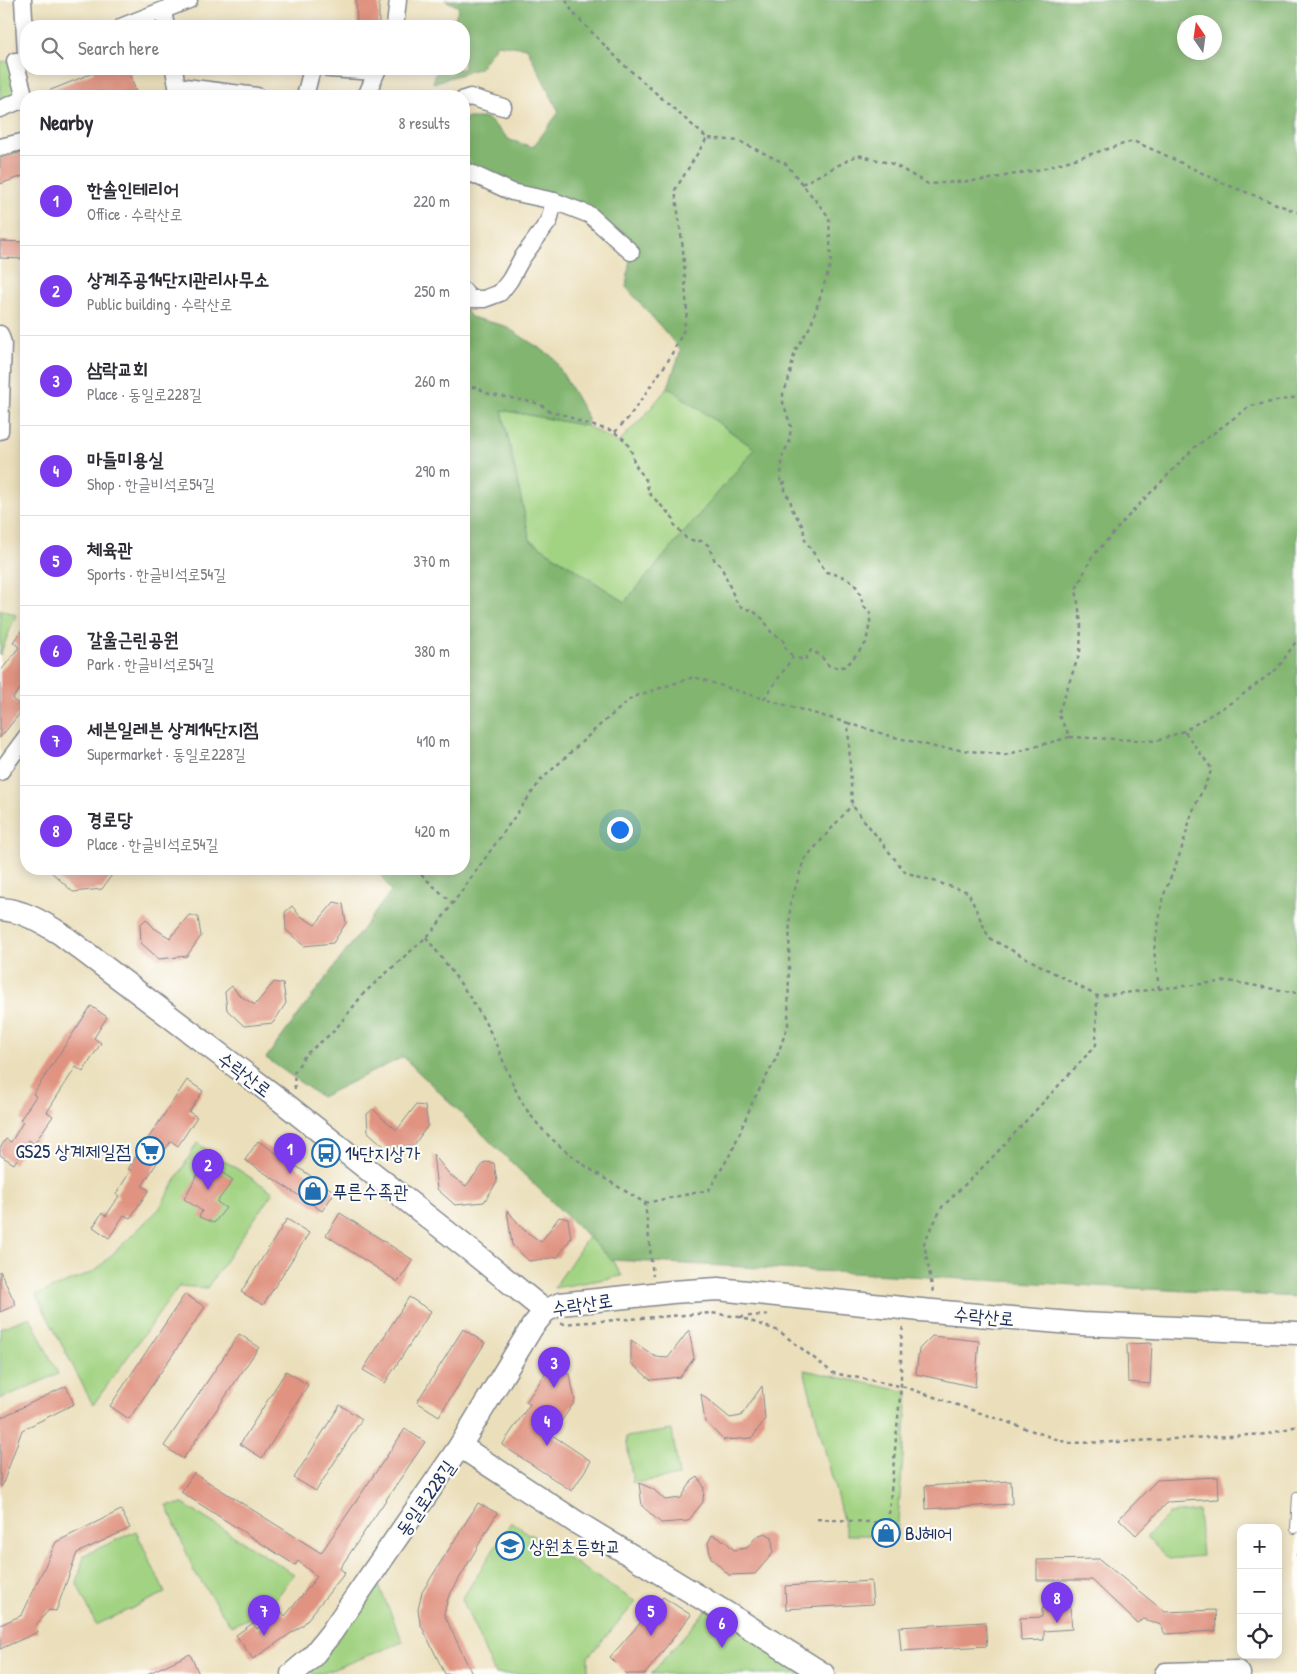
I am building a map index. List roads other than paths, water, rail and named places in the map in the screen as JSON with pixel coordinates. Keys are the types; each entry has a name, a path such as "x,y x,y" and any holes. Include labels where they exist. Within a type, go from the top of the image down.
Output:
{"street":[{"path":"21,20 23,0"},
{"path":"165,18 189,0"},
{"path":"396,20 398,0"},
{"path":"20,30 17,59 20,75"},
{"path":"20,75 23,90"},
{"path":"175,75 177,86 209,90"},
{"path":"307,90 310,75"},
{"path":"369,90 375,75"},
{"path":"470,97 503,107"},
{"path":"0,109 20,103"},
{"path":"0,147 20,143"},
{"path":"470,173 512,192 554,201 590,214 631,252"},
{"path":"470,299 484,299 500,293 510,280 526,251 549,221 554,201"},
{"path":"0,334 3,343 0,431"},
{"path":"0,772 20,745"},
{"name":"수락산로","path":"0,909 21,913 42,922 60,934 472,1251 552,1318 560,1304 718,1289 936,1312 1082,1324 1297,1333"},
{"name":"동일로228길","path":"292,1674 311,1658 331,1633 460,1446 532,1326 552,1318"},
{"path":"460,1446 576,1522 823,1674"},
{"path":"1166,1674 1237,1672 1239,1674"}],"lane":[{"path":"1295,1529 1297,1496"}],"place":[{"name":"GS25 상계제일점","path":"150,1151"},
{"name":"14단지상가","path":"326,1153"},
{"name":"한솔인테리어","path":"290,1174"},
{"name":"상계주공14단지관리사무소","path":"208,1190"},
{"name":"푸른수족관","path":"313,1191"},
{"name":"삼락교회","path":"554,1388"},
{"name":"마들미용실","path":"547,1446"},
{"name":"BJ헤어","path":"886,1533"},
{"name":"상원초등학교","path":"510,1546"},
{"name":"경로당","path":"1057,1623"},
{"name":"세븐일레븐 상계14단지점","path":"264,1636"},
{"name":"체육관","path":"651,1636"},
{"name":"갈울근린공원","path":"722,1648"}]}
